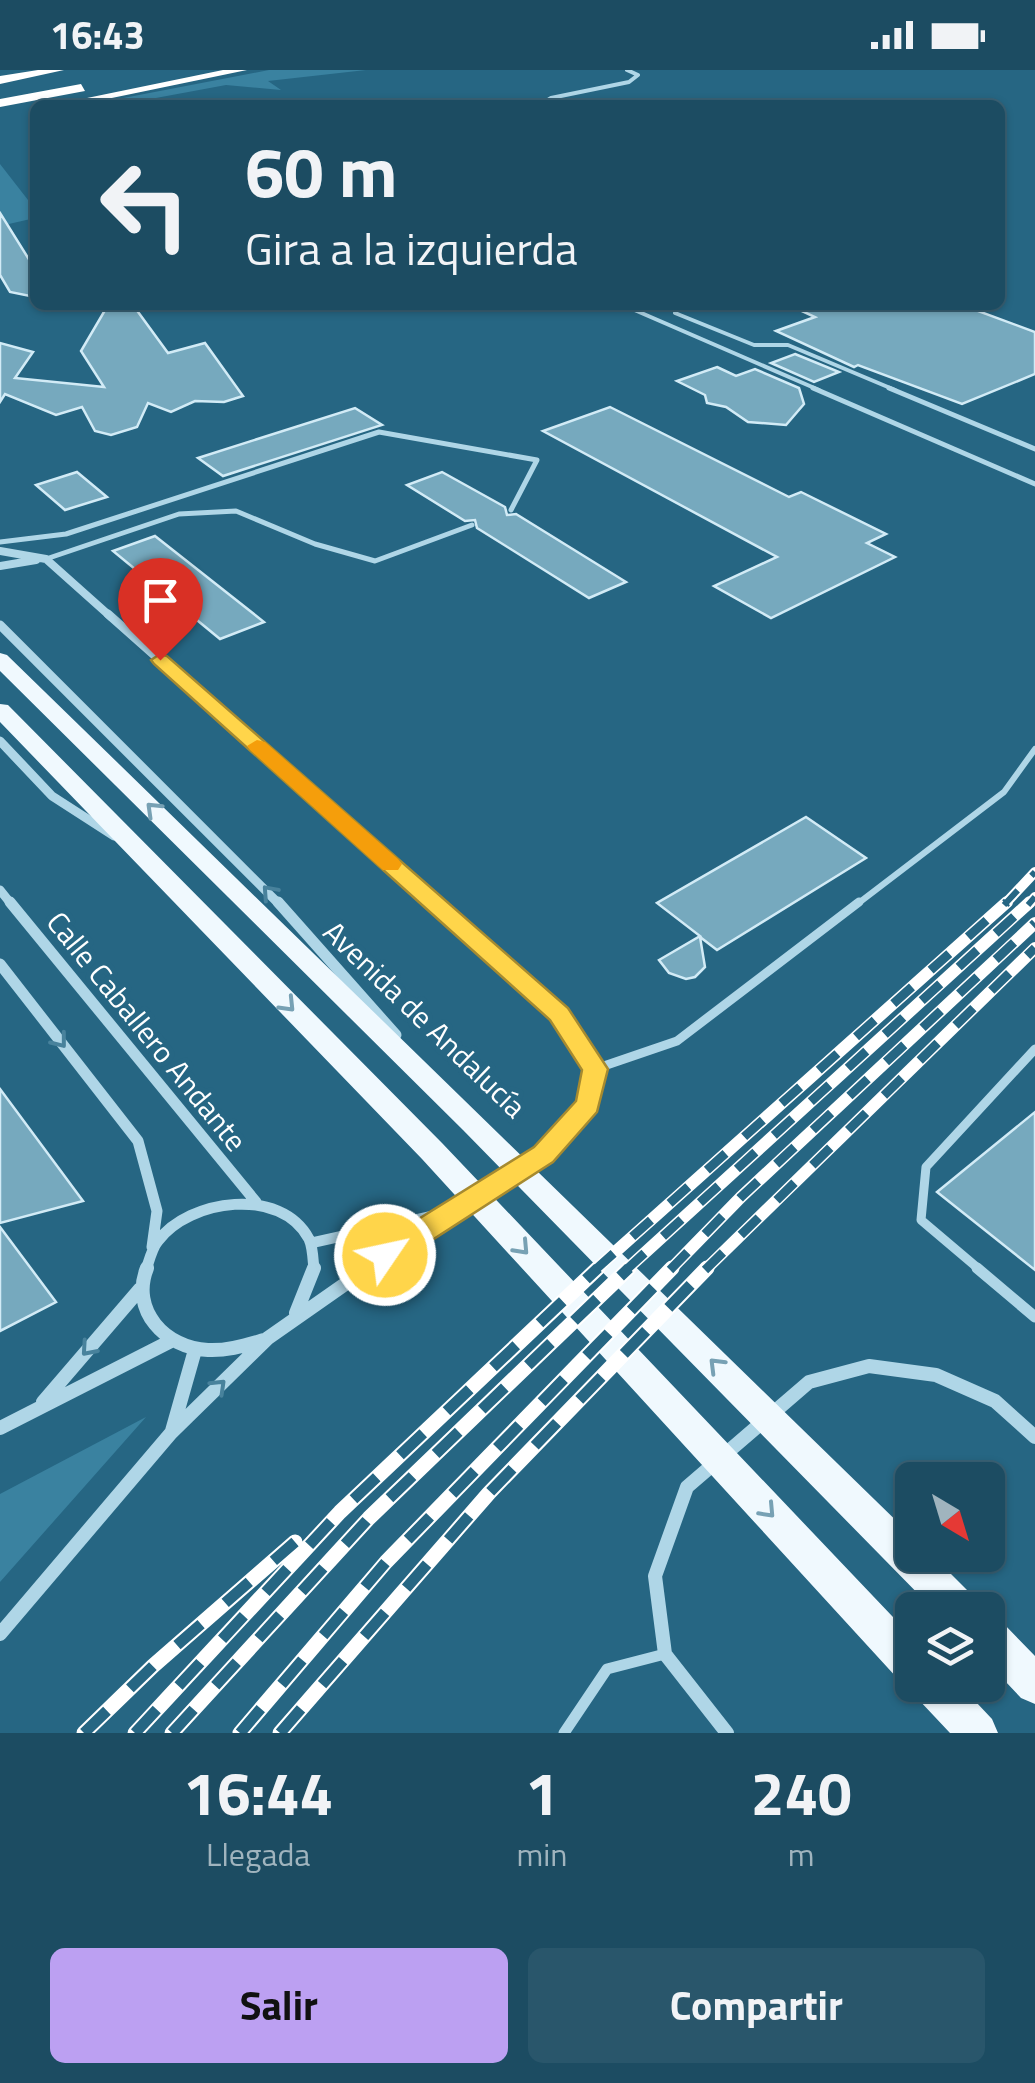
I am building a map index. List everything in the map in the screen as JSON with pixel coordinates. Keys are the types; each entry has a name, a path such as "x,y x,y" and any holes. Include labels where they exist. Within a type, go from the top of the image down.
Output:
{"highway":[{"path":"0,82 58,70"},
{"path":"0,82 71,70"},
{"path":"0,103 237,70"},
{"path":"82,100 180,76"},
{"path":"0,95 96,77"},
{"path":"0,117 30,111"}],"main road":[{"name":"Avenida de Andalucía","path":"12,653 943,1592"},
{"path":"0,710 432,1151 895,1647"},
{"path":"1005,1653 1035,1684"},
{"path":"948,1702 978,1733"}],"street":[{"path":"548,100 629,82 638,75 627,70"},
{"path":"0,551 46,559 559,1014 595,1069 588,1105 544,1154 446,1213 268,1338 171,1433 0,1634"},
{"path":"0,566 46,559"},
{"path":"0,621 12,653"},
{"path":"0,741 52,796 141,854"},
{"name":"Calle Caballero Andante","path":"0,890 256,1202"},
{"path":"0,964 138,1141 157,1212 140,1289 37,1409"},
{"path":"151,1250 171,1228 196,1211 226,1202 256,1202 280,1210 299,1224 311,1243 316,1268 309,1294 293,1318"},
{"path":"311,1243 446,1213"},
{"path":"140,1289 148,1318 171,1341 194,1350 232,1350 268,1338"},
{"path":"0,1428 171,1341"},
{"path":"171,1433 194,1350"},
{"path":"726,1733 665,1654 655,1576 687,1487 810,1382 870,1366 936,1376 995,1400 1035,1437"}],"lane":[{"path":"635,310 1035,484"},
{"path":"678,310 675,313 754,346 788,345 1035,449"},
{"path":"0,542 66,534 379,432 537,460 510,510"},
{"path":"46,559 179,514 236,511 315,544 375,561 472,525"},
{"path":"595,1069 677,1042 1004,792 1035,750"},
{"path":"1035,1048 926,1167 921,1220 1035,1317"},
{"path":"564,1733 607,1670 665,1654"}],"shaded area":[{"path":"269,70 366,70 268,81 281,90 226,85 145,100 113,100"},
{"path":"0,164 30,203 30,219 0,226"},
{"path":"146,1417 0,1582 0,1494"}],"building":[{"path":"0,213 30,261 30,296 10,292 0,275"},
{"path":"105,310 137,310 168,353 205,343 243,396 224,402 195,401 171,412 148,403 137,427 111,435 95,431 82,407 56,415 5,394 0,402 0,343 33,352 15,378 104,387 81,351"},
{"path":"800,310 976,310 1035,332 1035,374 962,404 858,365 854,367 776,331 815,317"},
{"path":"795,354 839,372 814,382 771,363"},
{"path":"717,367 736,376 755,369 799,388 804,404 786,425 748,422 726,407 707,403 705,395 677,381"},
{"path":"610,407 789,497 801,492 886,534 867,543 895,557 771,618 714,586 777,557 543,431"},
{"path":"355,408 382,425 223,476 198,458"},
{"path":"77,472 107,497 65,510 36,485"},
{"path":"442,472 505,507 507,515 516,514 626,582 589,598 477,528 475,520 465,521 407,485"},
{"path":"155,536 264,622 220,639 113,551"},
{"path":"806,817 866,858 717,950 700,937 705,967 695,977 686,979 669,973 659,960 700,936 657,903"},
{"path":"0,1089 83,1201 0,1223"},
{"path":"1035,1112 1035,1270 937,1192"},
{"path":"0,1227 56,1302 0,1331"}],"railway":[{"path":"1006,903 1035,872"},
{"path":"1028,905 1035,897"},
{"path":"626,1270 1030,902"},
{"path":"595,1270 1006,903"},
{"path":"670,1270 741,1197 1035,923"},
{"path":"706,1269 1035,948"},
{"path":"135,1733 340,1512 598,1268"},
{"path":"172,1733 369,1518 629,1268"},
{"path":"240,1733 386,1562 672,1268"},
{"path":"280,1733 489,1493 706,1269"},
{"path":"84,1733 153,1666 295,1542"}],"slow traffic":[{"path":"257,746 391,864"}],"route":[{"path":"160,660 559,1014 595,1069 588,1105 544,1154 385,1255"}]}
